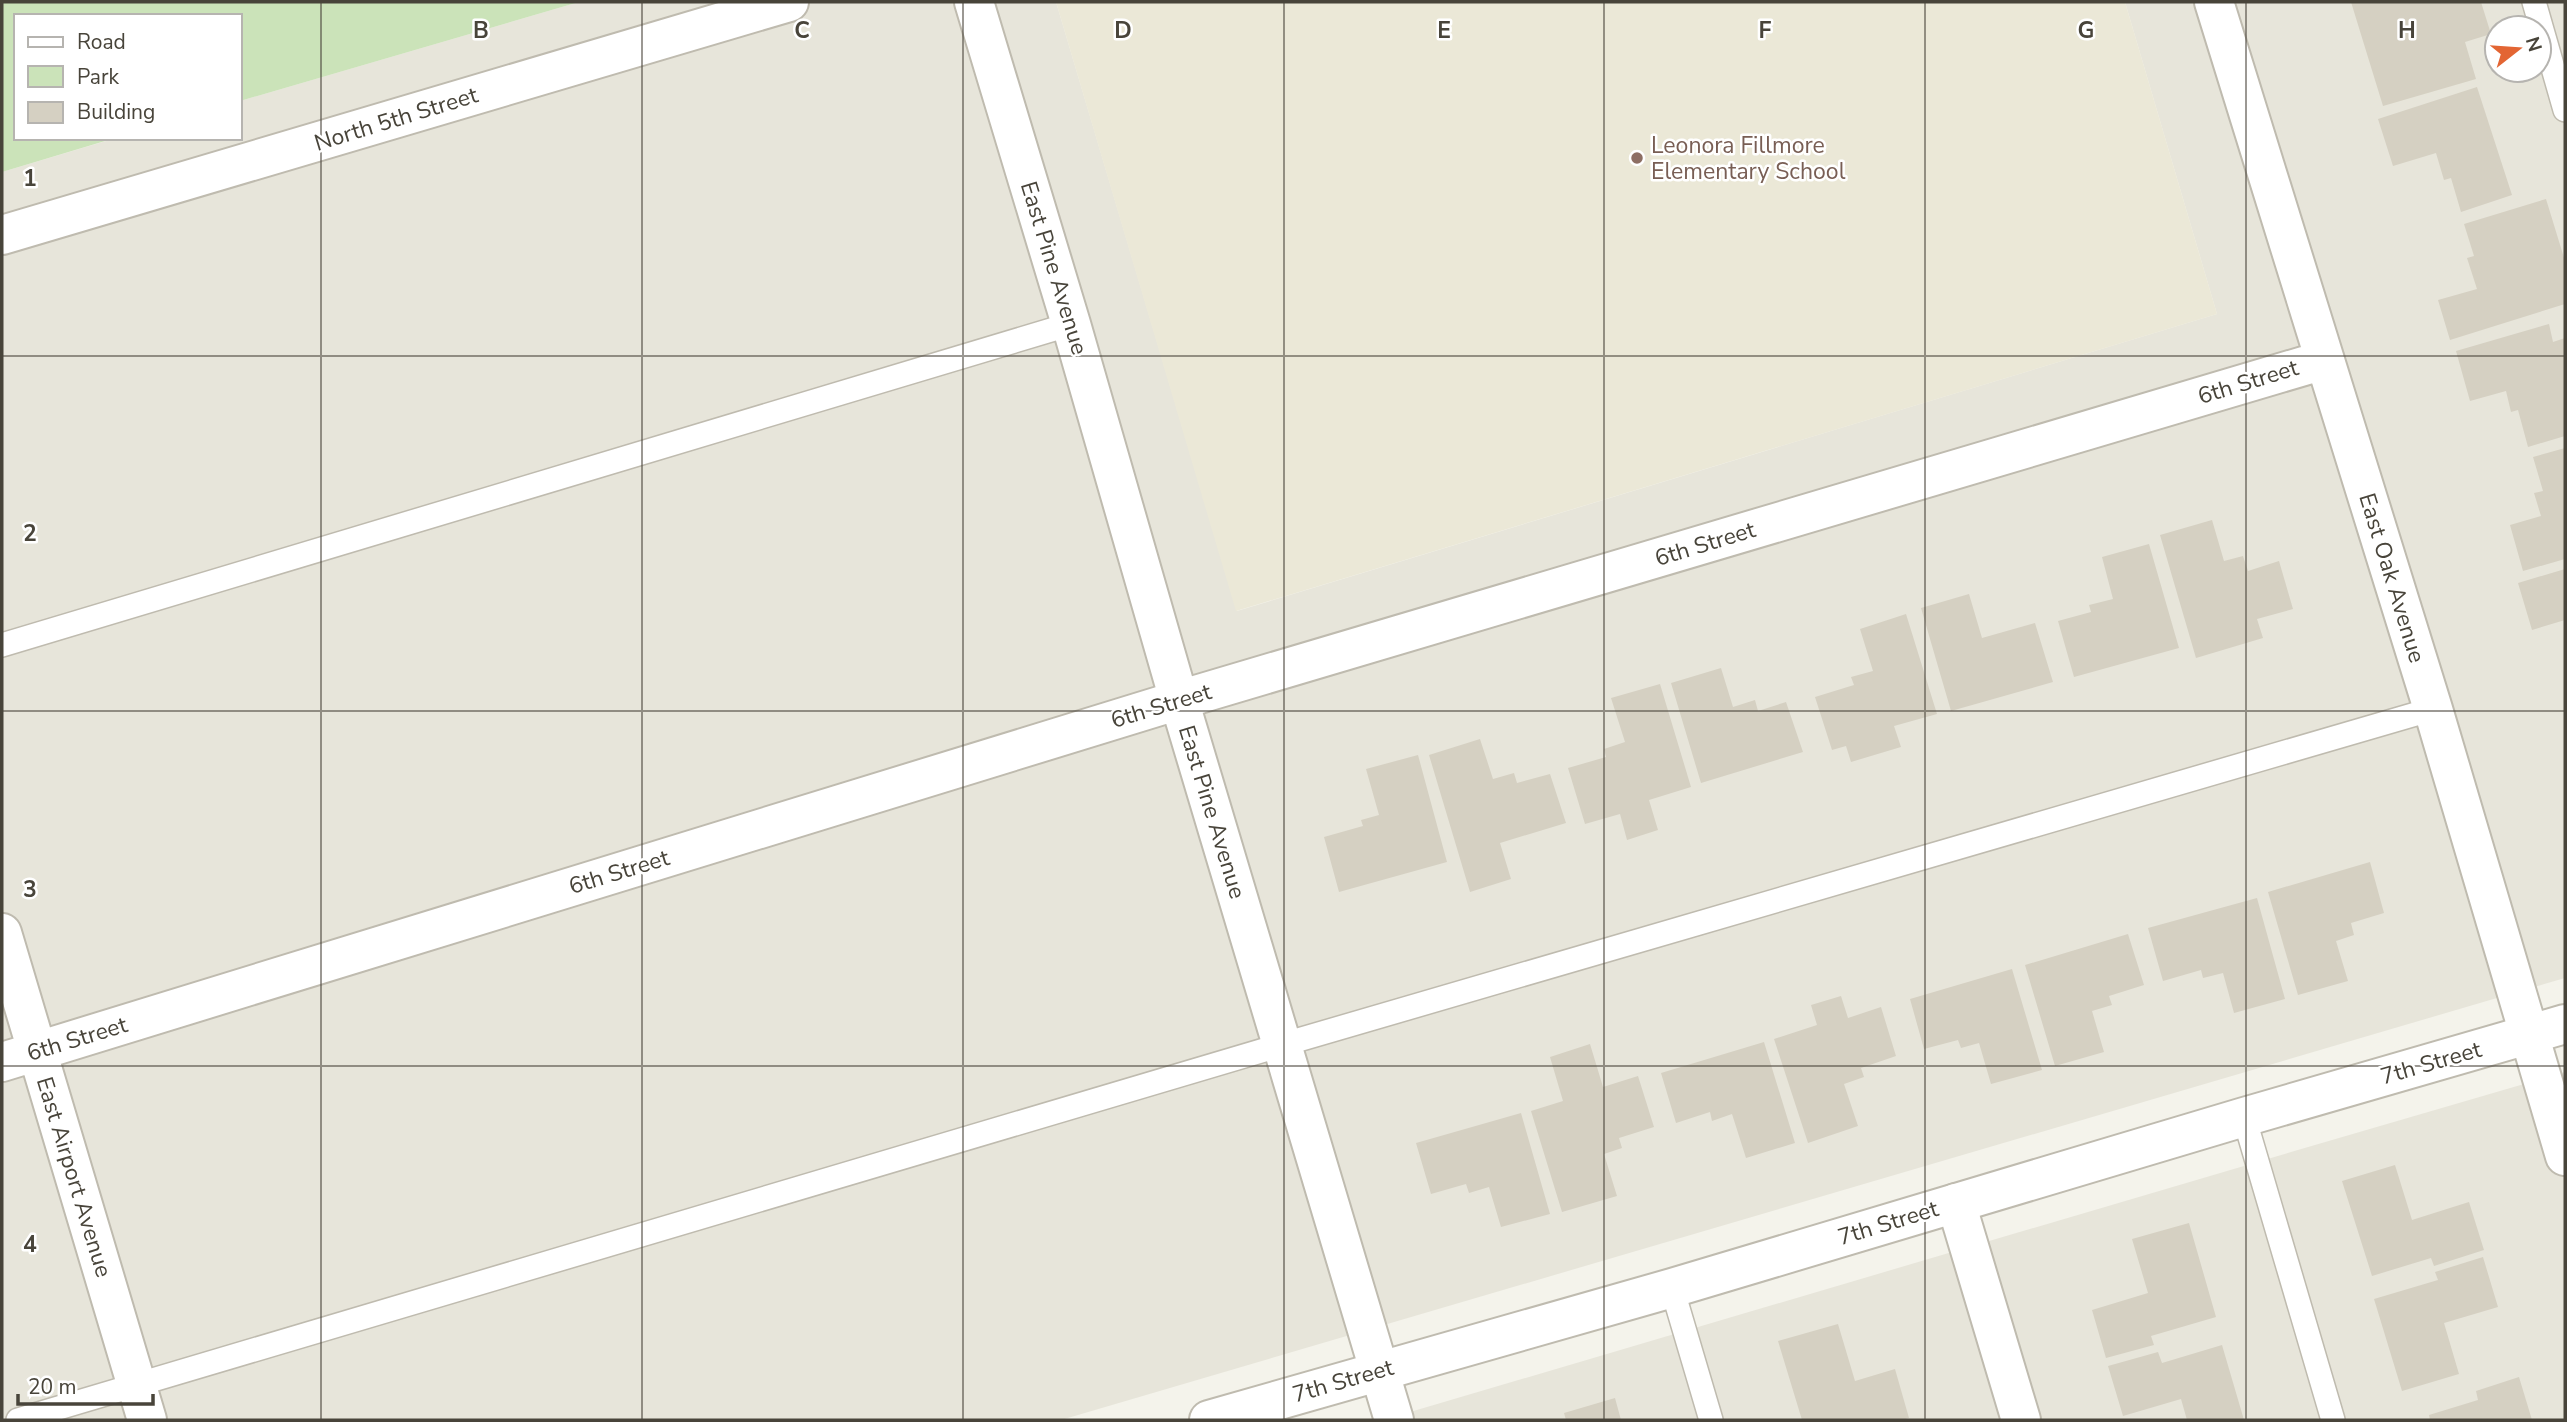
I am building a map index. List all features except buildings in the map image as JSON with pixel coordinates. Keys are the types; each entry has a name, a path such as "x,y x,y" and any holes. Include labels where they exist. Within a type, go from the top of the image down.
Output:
{"street":[{"name":"North 5th Street","path":"2,235 789,2"},
{"name":"East Pine Avenue","path":"974,2 1394,1420"},
{"name":"East Oak Avenue","path":"2214,2 2433,709 2565,1156"},
{"name":"6th Street","path":"19,1056 1179,700 2323,360"},
{"name":"East Airport Avenue","path":"2,933 19,1056 142,1403"},
{"name":"7th Street","path":"1209,1420 1672,1288 2565,1024"},
{"path":"1956,1203 2021,1420"}],"lane":[{"path":"2534,2 2565,110"},
{"path":"2,645 1071,324"},
{"path":"18,1420 142,1403 1281,1045 2433,709"},
{"path":"2244,1117 2333,1420"},
{"path":"1672,1288 1711,1420"}],"shaded area":[{"path":"579,2 1056,2 1237,611 2217,314 2125,2 2565,2 2565,978 1061,1420 2,1420 2,172 109,140 242,140 242,100"},
{"name":"Leonora Fillmore Elementary School","path":"1056,2 2125,2 2217,314 1236,611"},
{"path":"2565,1072 2565,1420 1383,1420 2291,1152"}],"green space":[{"path":"2,2 579,2 242,100 242,14 14,14 14,140 108,140 2,172"}],"place":[{"name":"Leonora Fillmore Elementary School","path":"1637,158"}]}
